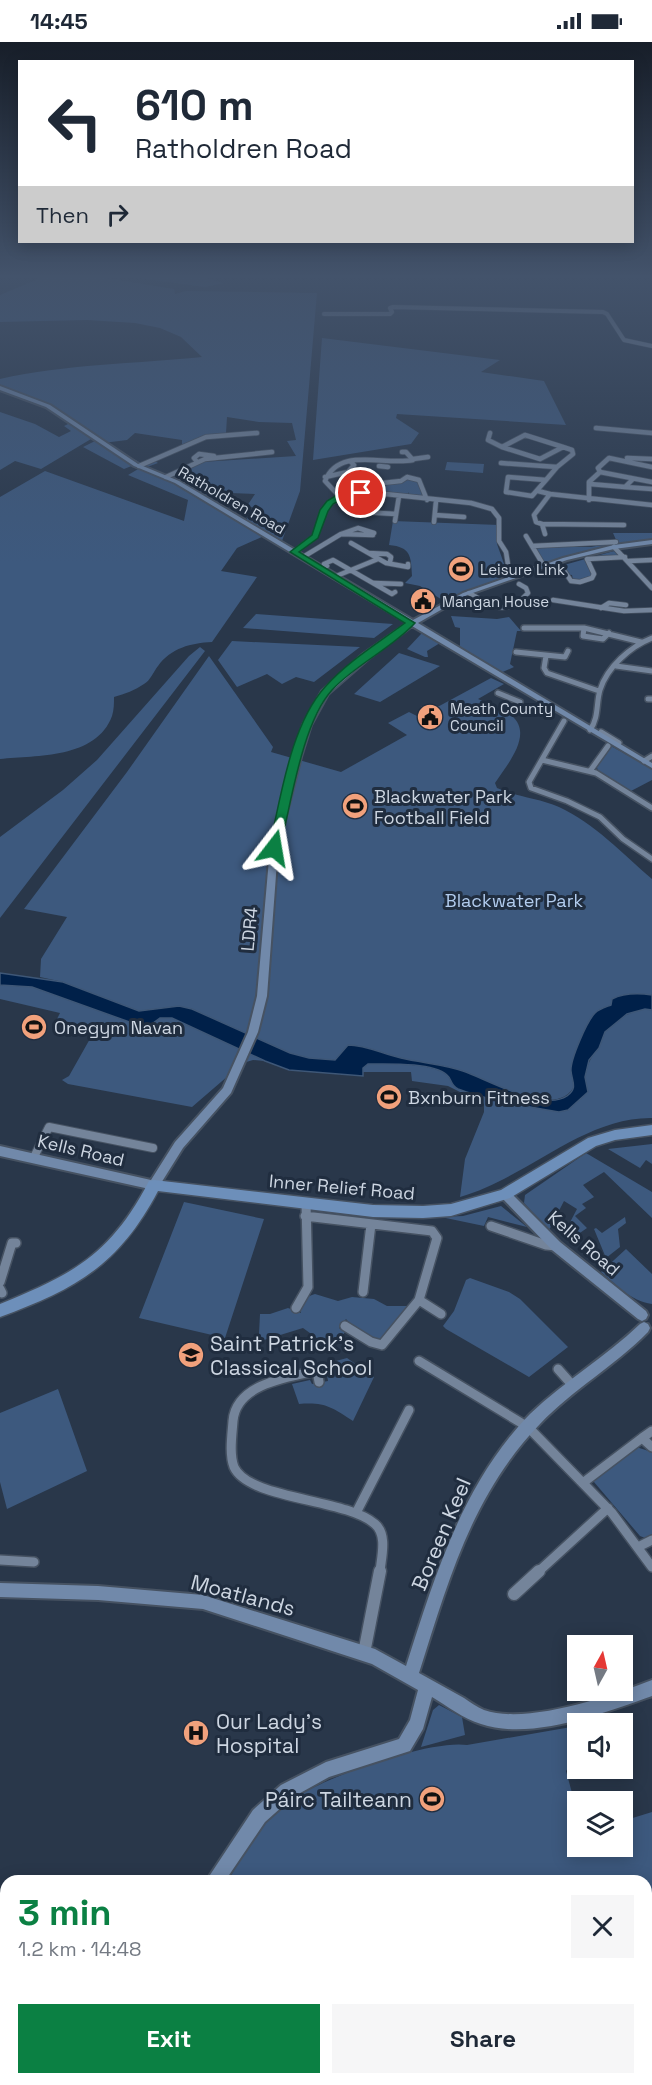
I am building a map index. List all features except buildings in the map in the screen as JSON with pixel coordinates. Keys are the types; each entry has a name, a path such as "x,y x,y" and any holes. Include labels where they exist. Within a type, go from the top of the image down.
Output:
{"main road":[{"name":"Inner Relief Road","path":"154,1185 306,1210 423,1212 451,1210 505,1194 592,1142 615,1135 652,1130"},
{"path":"0,1311 68,1281 100,1259 134,1224 154,1185"}],"street":[{"name":"Ratholdren Road","path":"0,388 48,406 139,466 166,477 303,557 590,730 608,737 652,766"},
{"path":"596,428 652,433"},
{"path":"490,433 488,440 540,459 564,447"},
{"path":"139,466 206,437 257,434"},
{"path":"502,447 525,435 572,450 573,454 557,467 538,491 532,496 506,492 508,477 546,480"},
{"path":"166,477 197,462 215,457 272,452"},
{"path":"402,452 406,452 413,459"},
{"path":"325,477 331,469 350,461 366,459 407,462 428,457"},
{"path":"600,472 598,468 611,458 634,461 652,467"},
{"path":"634,461 652,459"},
{"path":"384,467 388,460"},
{"path":"325,477 348,472 354,465 350,461"},
{"path":"501,463 557,467"},
{"path":"589,500 590,480 600,472 652,482"},
{"path":"325,477 327,485 340,497"},
{"path":"368,492 374,484 398,482 407,477 417,478 427,500"},
{"path":"625,487 632,480"},
{"path":"590,484 652,489"},
{"path":"538,491 589,500 652,505"},
{"path":"294,552 315,536 326,507 340,497 368,492 477,504 495,512 500,522 499,541 506,552 512,574"},
{"path":"550,494 535,514 535,521 624,525"},
{"path":"395,520 399,496"},
{"path":"434,522 436,501"},
{"path":"362,512 396,514"},
{"path":"435,515 464,517"},
{"path":"540,523 545,534"},
{"path":"303,557 341,534 374,534"},
{"path":"529,537 537,559 544,566"},
{"name":"LDR4","path":"154,1185 179,1145 227,1090 244,1057 253,1032 262,996 274,848 307,725 329,688 365,657 411,623 469,592 512,574 615,545 652,542"},
{"path":"351,543 391,565 408,567 408,564"},
{"path":"532,546 615,545 640,578 652,588"},
{"path":"368,553 387,554 391,557 390,562"},
{"path":"334,577 378,559"},
{"path":"327,566 324,564 333,560 392,594 395,592"},
{"path":"565,572 571,581 585,582 594,574 587,560 652,560"},
{"path":"373,583 401,584"},
{"path":"469,592 496,609 504,609 516,605 528,593 526,588 519,584"},
{"path":"553,600 624,611 652,610"},
{"path":"601,608 605,603 614,602 626,605"},
{"path":"524,628 584,628 583,636 603,639 609,633 641,642"},
{"path":"590,730 594,724 600,691 605,678 641,642 652,638"},
{"path":"516,652 565,657 568,651"},
{"path":"546,656 544,668 547,673 600,691"},
{"path":"616,666 652,671"},
{"path":"498,693 518,701 536,696"},
{"name":"Ratholdren Road","path":"536,696 570,714"},
{"path":"564,721 529,782 531,788 567,801 606,821 623,839 652,860"},
{"path":"590,771 608,737 619,743"},
{"path":"644,761 652,756"},
{"path":"542,760 590,771 613,782 652,808"},
{"path":"34,1157 49,1127 153,1148"},
{"name":"Kells Road","path":"0,1151 154,1185"},
{"name":"Kells Road","path":"505,1194 556,1246 648,1321"},
{"path":"296,1308 308,1287 306,1210 371,1224 432,1231 436,1234 437,1238 419,1300 382,1344 371,1342 345,1326"},
{"path":"363,1292 371,1224"},
{"path":"491,1226 546,1245 556,1246"},
{"path":"0,1282 5,1272 12,1243 16,1243"},
{"path":"419,1300 441,1314"},
{"name":"Boreen Keel","path":"410,1677 453,1549 468,1513 496,1465 528,1427 648,1321"},
{"path":"419,1361 528,1427 608,1508 652,1567"},
{"path":"558,1369 574,1387"},
{"path":"319,1382 317,1371 282,1379 265,1385 238,1404 234,1417 231,1462 239,1477 252,1485 356,1513 374,1521 380,1529 382,1537 380,1561 364,1653"},
{"path":"356,1513 409,1410"},
{"path":"584,1482 652,1431"},
{"path":"642,1438 652,1447"},
{"path":"514,1594 608,1508"},
{"path":"638,1547 652,1540"},
{"path":"0,1560 34,1562"},
{"name":"Moatlands","path":"0,1590 98,1593 197,1601 364,1653 482,1717 508,1723 584,1710 652,1688"},
{"path":"219,1875 260,1816 287,1791 326,1770 404,1745 417,1723 426,1687"}],"green space":[{"path":"310,372 300,491 282,541 246,520 255,508 247,506 255,494 224,493 207,498 175,476 202,462 296,456 287,441 296,440 292,423 259,422 227,417 226,433 258,432 259,435 209,437 155,461 158,463 147,467 115,449 141,463 182,445 182,440 135,433 127,440 103,443 46,403 0,386 0,379 25,374"},
{"path":"319,372 483,372 544,381 566,425 397,414 396,418 419,433 411,444 313,460"},
{"path":"0,412 35,424 59,437 71,431 64,426 70,423 91,439 41,469 15,461 0,470"},
{"path":"95,441 134,465 124,469 83,447"},
{"path":"447,462 484,464 483,473 445,470"},
{"path":"140,468 171,480 264,536 237,548 221,571 257,577 212,642 189,645 175,651 163,660 146,683 130,692 114,697 112,716 104,730 93,740 64,752 0,759 0,497 45,471 184,521 188,500 128,475"},
{"path":"406,479 417,480 426,496 410,496 408,492 408,496 371,491 374,490 373,486"},
{"name":"Leisure Link","path":"393,521 499,525 497,544 508,575 444,601 420,586 405,583 412,576 411,563 406,550 389,545"},
{"path":"613,533 652,533 652,539 606,546 544,563 536,551 536,547 591,547 617,542"},
{"path":"614,551 620,556 586,559 592,575 585,580 573,580 572,575 539,572"},
{"path":"256,614 393,624 374,638 243,628"},
{"path":"451,616 497,619 509,617 521,631 517,631 510,664 514,667 498,674 463,652 460,646 460,628 455,627"},
{"path":"422,633 440,643 427,651 428,657 407,649"},
{"path":"232,641 360,647 314,682 296,677 282,684 267,674 237,687 218,660"},
{"path":"200,647 205,651 0,918 0,837 63,790 97,760 189,656"},
{"path":"399,653 440,666 380,702 354,694"},
{"name":"Blackwater Park","path":"209,656 273,747 271,752 341,772 407,735 388,723 409,712 419,717 491,678 504,684 478,699 512,716 520,732 516,750 495,783 497,788 559,807 584,821 652,879 652,995 627,994 618,997 611,1005 595,1014 574,1056 571,1072 575,1084 567,1095 554,1099 539,1099 521,1095 454,1069 402,1059 362,1047 348,1046 335,1060 309,1058 290,1053 192,1009 178,1006 139,1011 63,982 40,977 41,959 67,917 24,909 127,772"},
{"path":"611,746 652,769 652,780 631,791 600,774 596,766"},
{"path":"0,985 32,987 135,1024 149,1026 160,1018 172,1018 265,1061 253,1060 243,1063 192,1107 68,1084 62,1080 69,1076 91,1037 91,1028 57,1019 60,1013 0,999"},
{"path":"645,1009 652,1010 652,1118 627,1120 602,1127 485,1188 460,1197 465,1159 484,1112 484,1104 448,1086 412,1081 411,1072 363,1072 363,1068 368,1064 433,1068 448,1076 456,1088 498,1100 559,1112 568,1109 587,1093 586,1070 609,1027 623,1017"},
{"path":"652,1144 652,1164 646,1160 640,1168 608,1149"},
{"path":"586,1153 652,1192 652,1218 604,1172 583,1185 594,1197 582,1204 586,1208 575,1216 587,1228 577,1235 567,1228 577,1209 564,1201 549,1230 524,1203 525,1195"},
{"path":"184,1202 264,1219 225,1338 139,1318"},
{"path":"501,1206 527,1227 488,1217 484,1226 441,1217 463,1216"},
{"path":"625,1217 626,1223 618,1229 620,1247 606,1258 594,1229 602,1233"},
{"path":"626,1249 652,1274 652,1304 630,1296 601,1272"},
{"path":"470,1278 509,1292 520,1299 568,1347 529,1377 446,1329 443,1326 454,1311 466,1280"},
{"path":"315,1294 338,1301 352,1297 374,1299 387,1306 410,1306 383,1340 376,1341 352,1326 346,1319 339,1328 345,1332 332,1349 303,1328 264,1340 259,1334 260,1314 270,1314 288,1308 301,1313 303,1301"},
{"path":"347,1358 374,1377 353,1421 328,1406 299,1404 292,1384 310,1380 312,1384 328,1381 325,1364"},
{"path":"58,1389 87,1471 7,1509 0,1482 0,1413"},
{"path":"636,1447 652,1452 652,1534 645,1538 640,1536 594,1482 594,1478"},
{"path":"439,1705 462,1717 465,1735 421,1747 433,1710"},
{"name":"Páirc Tailteann","path":"567,1728 566,1771 572,1791 567,1791 567,1857 633,1857 633,1818 652,1812 652,1875 231,1875 253,1839 271,1815 286,1803 308,1790 365,1766 395,1756 448,1745 467,1745"}],"shaded area":[{"path":"0,973 63,982 139,1011 179,1006 192,1009 290,1053 309,1058 335,1060 348,1045 361,1046 401,1058 455,1069 515,1092 544,1100 557,1100 567,1096 572,1090 574,1085 571,1066 576,1050 592,1017 611,1005 612,999 636,994 652,995 652,1010 645,1009 627,1014 605,1032 599,1048 589,1060 585,1077 588,1092 568,1110 559,1112 482,1097 458,1089 449,1077 440,1071 420,1066 368,1064 363,1068 363,1076 289,1070 172,1018 160,1018 149,1026 135,1024 32,987 0,985"}],"place":[{"name":"Leisure Link","path":"461,569"},
{"name":"Mangan House","path":"423,601"},
{"name":"Meath County Council","path":"430,717"},
{"name":"Blackwater Park Football Field","path":"355,806"},
{"name":"Onegym Navan","path":"34,1027"},
{"name":"Bxnburn Fitness","path":"389,1097"},
{"name":"Saint Patrick's Classical School","path":"191,1355"},
{"name":"Our Lady’s Hospital","path":"196,1733"},
{"name":"Páirc Tailteann","path":"432,1799"}],"route":[{"path":"274,848 307,725 322,698 329,688 365,657 411,623 294,552 309,543 315,536 324,510 330,502 340,497 361,493"}]}
